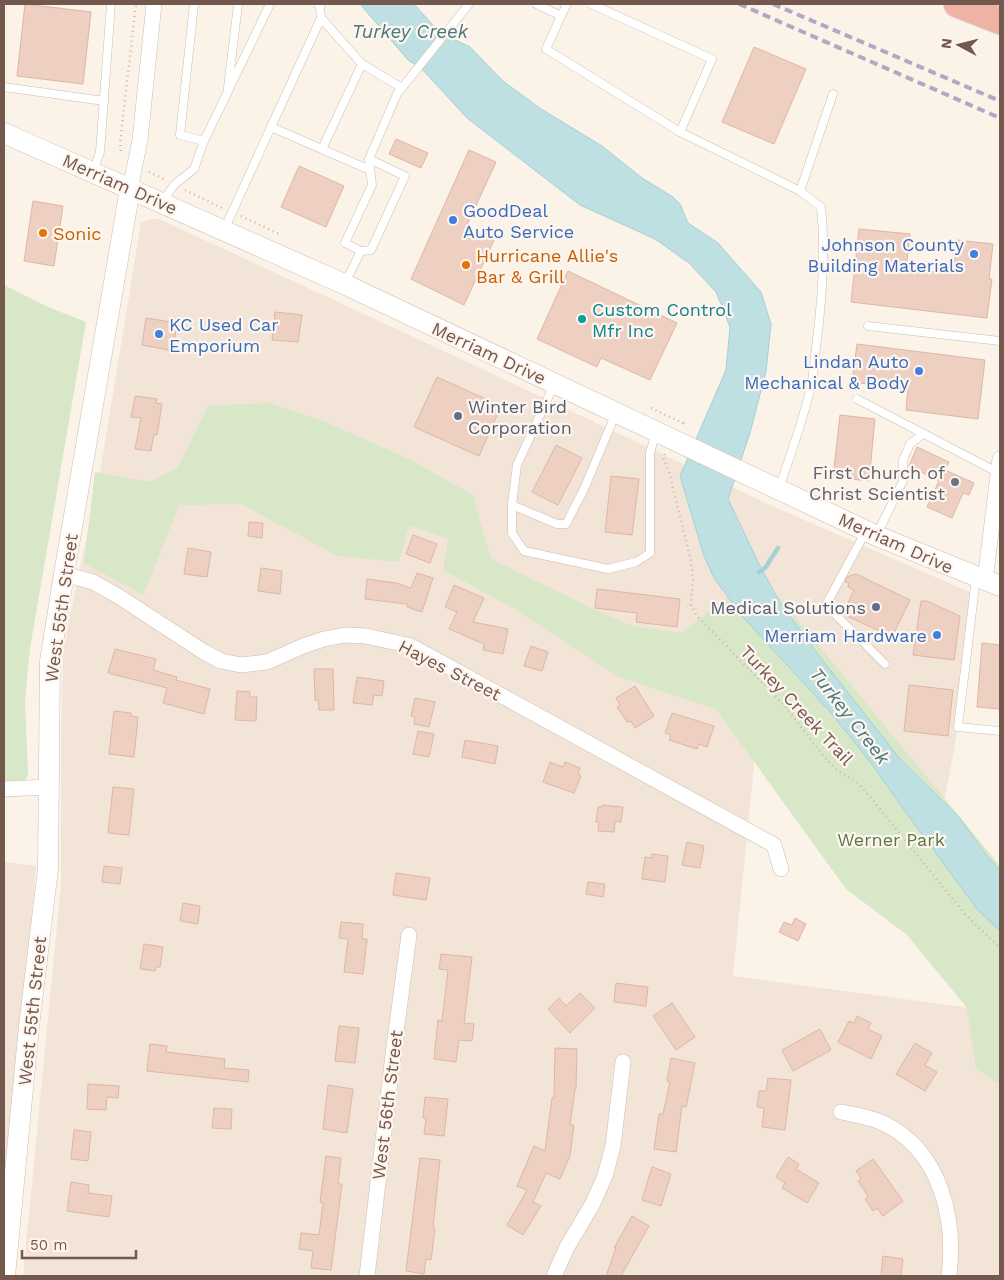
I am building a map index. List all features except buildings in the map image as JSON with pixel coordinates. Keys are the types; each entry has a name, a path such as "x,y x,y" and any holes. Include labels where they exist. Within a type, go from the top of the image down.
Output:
{"highway":[{"path":"958,4 1000,21"}],"street":[{"name":"West 55th Street","path":"5,1276 48,869 50,661 130,189 140,140 154,4"},
{"name":"Merriam Drive","path":"4,133 344,284 872,534 987,581"},
{"path":"987,581 999,466"},
{"name":"Hayes Street","path":"64,574 93,582 204,652 221,661 235,664 267,662 324,639 345,636 366,636 410,646 774,845 781,869"},
{"path":"4,789 49,787"},
{"name":"West 56th Street","path":"367,1276 409,935"},
{"path":"554,1276 566,1249 593,1203 605,1176 612,1146 623,1062"},
{"path":"841,1112 867,1116 885,1124 913,1144 929,1164 937,1181 950,1224 949,1276"}],"lane":[{"path":"93,172 100,152 111,4"},
{"path":"194,4 180,135 204,141"},
{"path":"227,95 238,4"},
{"path":"161,203 174,185 194,169 204,141 270,4"},
{"path":"318,4 322,18 362,64 402,88"},
{"path":"369,159 405,176 371,250 361,251 345,242 372,185 369,159 397,94 469,4"},
{"path":"536,4 561,16"},
{"path":"567,4 546,49 680,132 800,191 821,207 824,236 819,328 811,384 799,430 778,490"},
{"path":"591,4 712,58 680,132"},
{"path":"224,230 322,18"},
{"path":"322,149 362,64"},
{"path":"4,87 104,101"},
{"path":"800,191 834,94"},
{"path":"271,126 370,170"},
{"path":"344,284 361,251"},
{"path":"868,326 1000,341"},
{"path":"554,384 517,465 512,505 512,533 524,551 608,569 636,562 650,553 650,453 671,439"},
{"path":"857,399 923,434 999,466"},
{"path":"512,505 557,524 566,524 584,489 616,413"},
{"path":"885,664 826,605 904,481 904,460 910,444 923,434"},
{"path":"987,581 958,727 1000,731"}],"path":[{"path":"122,156 120,143 136,4"},
{"path":"148,172 166,180"},
{"path":"188,191 216,205"},
{"path":"648,407 683,423"},
{"name":"Turkey Creek Trail","path":"671,439 663,458 670,477 691,561 693,578 691,605 697,616 785,706 825,758 838,770 856,782 871,798 964,913 1000,948"}],"shaded area":[{"path":"150,219 159,219 772,506 974,594 958,727 919,939 755,755 733,976 1000,1012 1000,1276 23,1276 61,885 63,650 100,473 141,223"},
{"path":"4,862 36,866 4,1233"}],"green space":[{"path":"4,285 48,307 86,322 30,648 25,701 28,775 25,780 4,783"},
{"name":"Werner Park","path":"268,403 323,421 409,459 473,495 491,559 595,610 633,626 681,633 759,573 1000,866 1000,1084 976,1069 967,1008 907,935 846,889 716,709 617,676 515,609 443,570 448,539 409,525 399,562 338,556 241,504 179,505 143,595 84,563 95,472 148,482 178,468 208,406"}],"water":[{"name":"Turkey Creek","path":"360,4 414,4 439,32 470,47 503,81 541,109 602,146 642,178 673,197 680,204 688,223 718,243 761,292 771,324 766,371 750,433 728,499 779,601 816,652 900,759 959,817 1000,871 1000,931 977,909 874,767 832,714 742,616 714,578 704,556 680,476 726,370 730,327 716,292 689,263 655,239 580,205 467,118 422,69 408,60"}],"waterway":[{"path":"759,572 765,568 778,548"}],"railway":[{"path":"739,4 1000,118"},
{"path":"773,4 1000,101"}],"place":[{"name":"GoodDeal Auto Service","path":"453,220"},
{"name":"Sonic","path":"43,233"},
{"name":"Johnson County Building Materials","path":"974,254"},
{"name":"Hurricane Allie's Bar & Grill","path":"466,265"},
{"name":"Custom Control Mfr Inc","path":"582,319"},
{"name":"KC Used Car Emporium","path":"159,334"},
{"name":"Lindan Auto Mechanical & Body","path":"919,371"},
{"name":"Winter Bird Corporation","path":"458,416"},
{"name":"First Church of Christ Scientist","path":"955,482"},
{"name":"Medical Solutions","path":"876,607"},
{"name":"Merriam Hardware","path":"937,635"}]}
